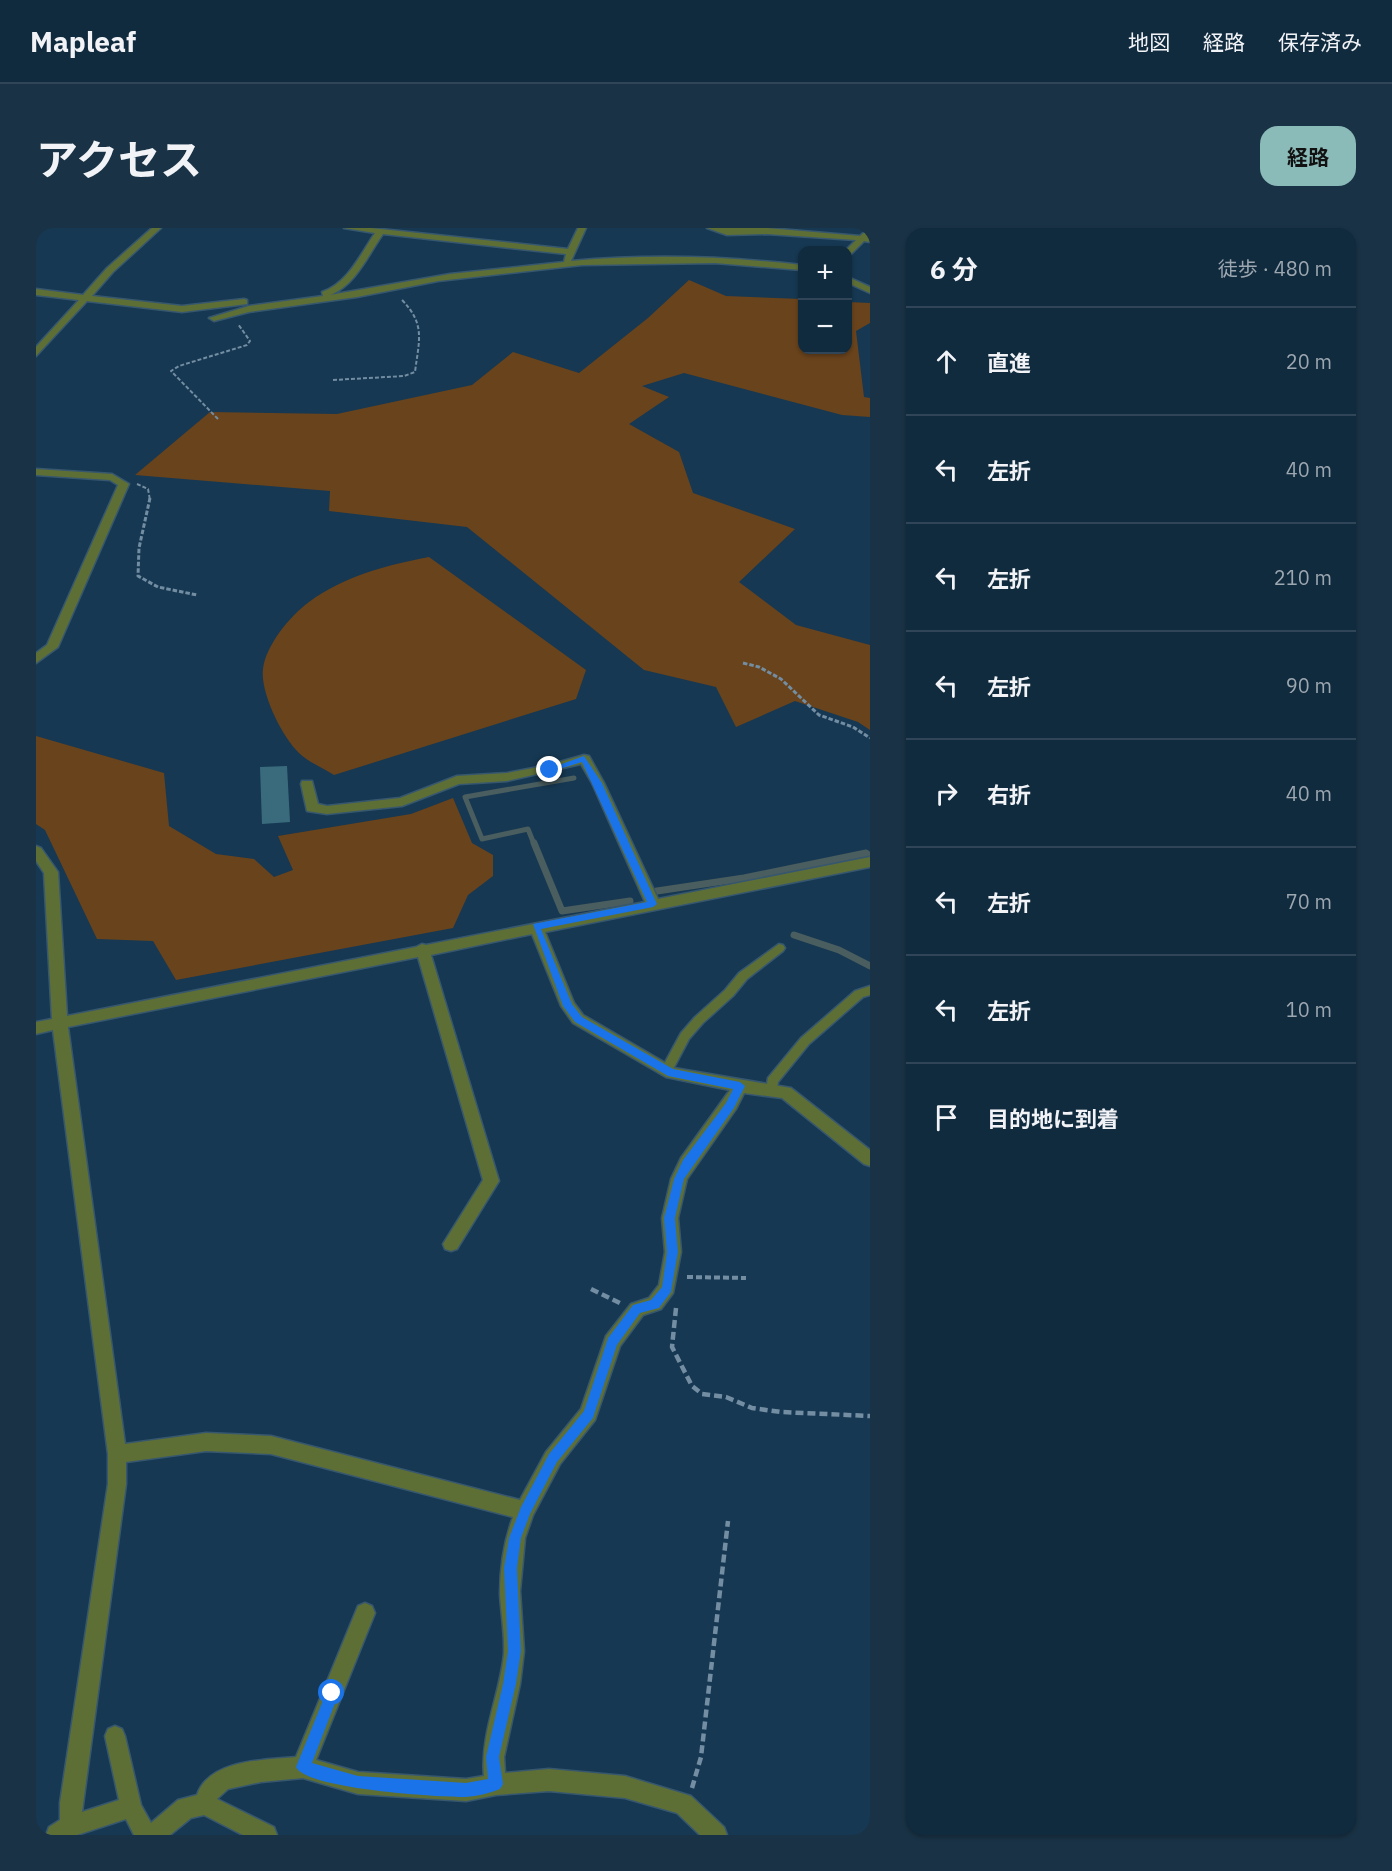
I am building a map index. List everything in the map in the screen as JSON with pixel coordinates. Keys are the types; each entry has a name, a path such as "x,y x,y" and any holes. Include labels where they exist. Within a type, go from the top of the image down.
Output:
{"street":[{"path":"36,353 83,298 157,228"},
{"path":"348,228 571,252"},
{"path":"565,265 582,228"},
{"path":"711,228 727,232 767,231 866,239"},
{"path":"852,251 866,239 870,229"},
{"path":"36,292 182,309 333,293 344,284 380,232"},
{"path":"214,318 228,313 389,289 448,277 642,258 762,262 798,267"},
{"path":"852,282 870,290"},
{"path":"36,472 112,477 124,483 52,646 36,659"},
{"path":"307,784 312,808 327,810 402,802 457,780 507,777 550,770 584,759 598,783 653,904"},
{"path":"36,851 51,872 60,1023 117,1454 117,1484 71,1803 64,1831"},
{"path":"36,1028 422,949 870,862"},
{"path":"536,927 568,1006 578,1019 667,1070 695,1079 786,1092 870,1159"},
{"path":"422,949 491,1181 451,1244"},
{"path":"496,1784 493,1757 510,1684 514,1651 511,1568 515,1538 525,1511 553,1458 589,1414 612,1342 635,1311 655,1304 669,1282 670,1218 679,1179 687,1163 730,1105 740,1086"},
{"path":"117,1454 206,1442 271,1445 525,1511"},
{"path":"303,1767 364,1613"},
{"path":"115,1736 131,1807 146,1835"},
{"path":"205,1804 208,1793 222,1780 261,1771 303,1767 358,1783 466,1790 496,1784 549,1780 625,1787 683,1804 716,1835"},
{"path":"153,1835 186,1808 205,1804 266,1835"},
{"path":"64,1831 131,1807"}],"lane":[{"path":"667,1070 685,1036 699,1020 729,993 743,976 779,948"},
{"path":"772,1090 772,1081 805,1041 859,994 870,990"}],"path":[{"path":"333,380 404,375 415,372 420,329 414,312 389,289"},
{"path":"218,419 171,371 179,366 250,343 228,313"},
{"path":"124,483 140,485 148,489 152,496 139,548 138,576 145,582 197,595"},
{"path":"743,663 759,667 781,679 819,716 853,727 870,738"},
{"path":"746,1278 669,1282 676,1306 672,1347 692,1386 702,1394 726,1397 752,1408 781,1412 870,1416"},
{"path":"591,1289 635,1311"},
{"path":"683,1804 694,1784 701,1757 728,1521"}],"shaded area":[{"path":"689,280 726,296 798,299 798,354 852,354 852,302 870,303 870,323 856,331 864,397 870,398 870,417 842,415 684,373 642,386 669,397 629,424 679,452 693,493 795,529 739,582 796,625 870,645 870,730 858,722 795,701 736,727 716,687 644,670 467,527 329,511 330,491 135,475 210,412 337,414 472,385 513,352 579,373 648,318"},
{"path":"429,557 586,670 576,699 334,775 299,753 279,725 263,679 263,669 269,650 294,615 322,593 351,578"},
{"path":"36,736 164,773 169,826 216,854 254,859 274,877 293,870 278,836 411,814 453,798 472,843 493,855 493,876 468,895 453,928 176,980 153,941 97,939 45,830 36,824"}],"building":[{"path":"287,766 290,822 262,824 260,767"}],"waterway":[{"path":"534,844 528,829 482,839 465,797 574,778"},
{"path":"534,843 562,911 630,901"},
{"path":"657,891 744,878 866,853 870,856"},
{"path":"794,935 839,950 870,966"}],"route":[{"path":"332,1693 303,1767 358,1783 466,1790 496,1784 493,1770 496,1732 510,1684 514,1651 510,1591 515,1538 525,1511 553,1458 589,1414 612,1342 637,1309 655,1304 667,1288 671,1275 673,1252 670,1218 679,1179 687,1163 730,1105 740,1086 671,1073 578,1019 568,1006 536,927 653,904 598,783 584,759 550,770"}]}
